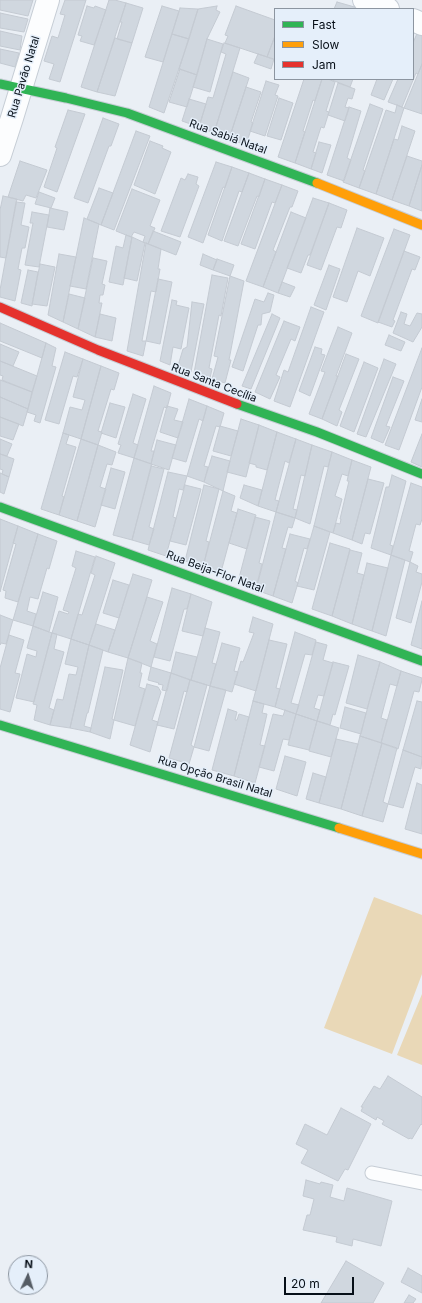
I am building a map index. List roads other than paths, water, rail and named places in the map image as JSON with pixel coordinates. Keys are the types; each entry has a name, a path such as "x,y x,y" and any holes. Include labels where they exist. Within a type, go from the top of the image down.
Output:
{"street":[{"name":"Rua Pavão Natal","path":"0,155 48,0"},
{"path":"364,0 385,8"},
{"name":"Rua Sabiá Natal","path":"0,84 87,102 127,113 324,186 422,225"},
{"name":"Rua Santa Cecília","path":"0,307 159,375 317,432 422,474"},
{"name":"Rua Beija-Flor Natal","path":"0,507 248,596 357,638 422,661"},
{"name":"Rua Opção Brasil Natal","path":"0,724 422,854"}],"lane":[{"path":"372,1173 422,1183"}]}
